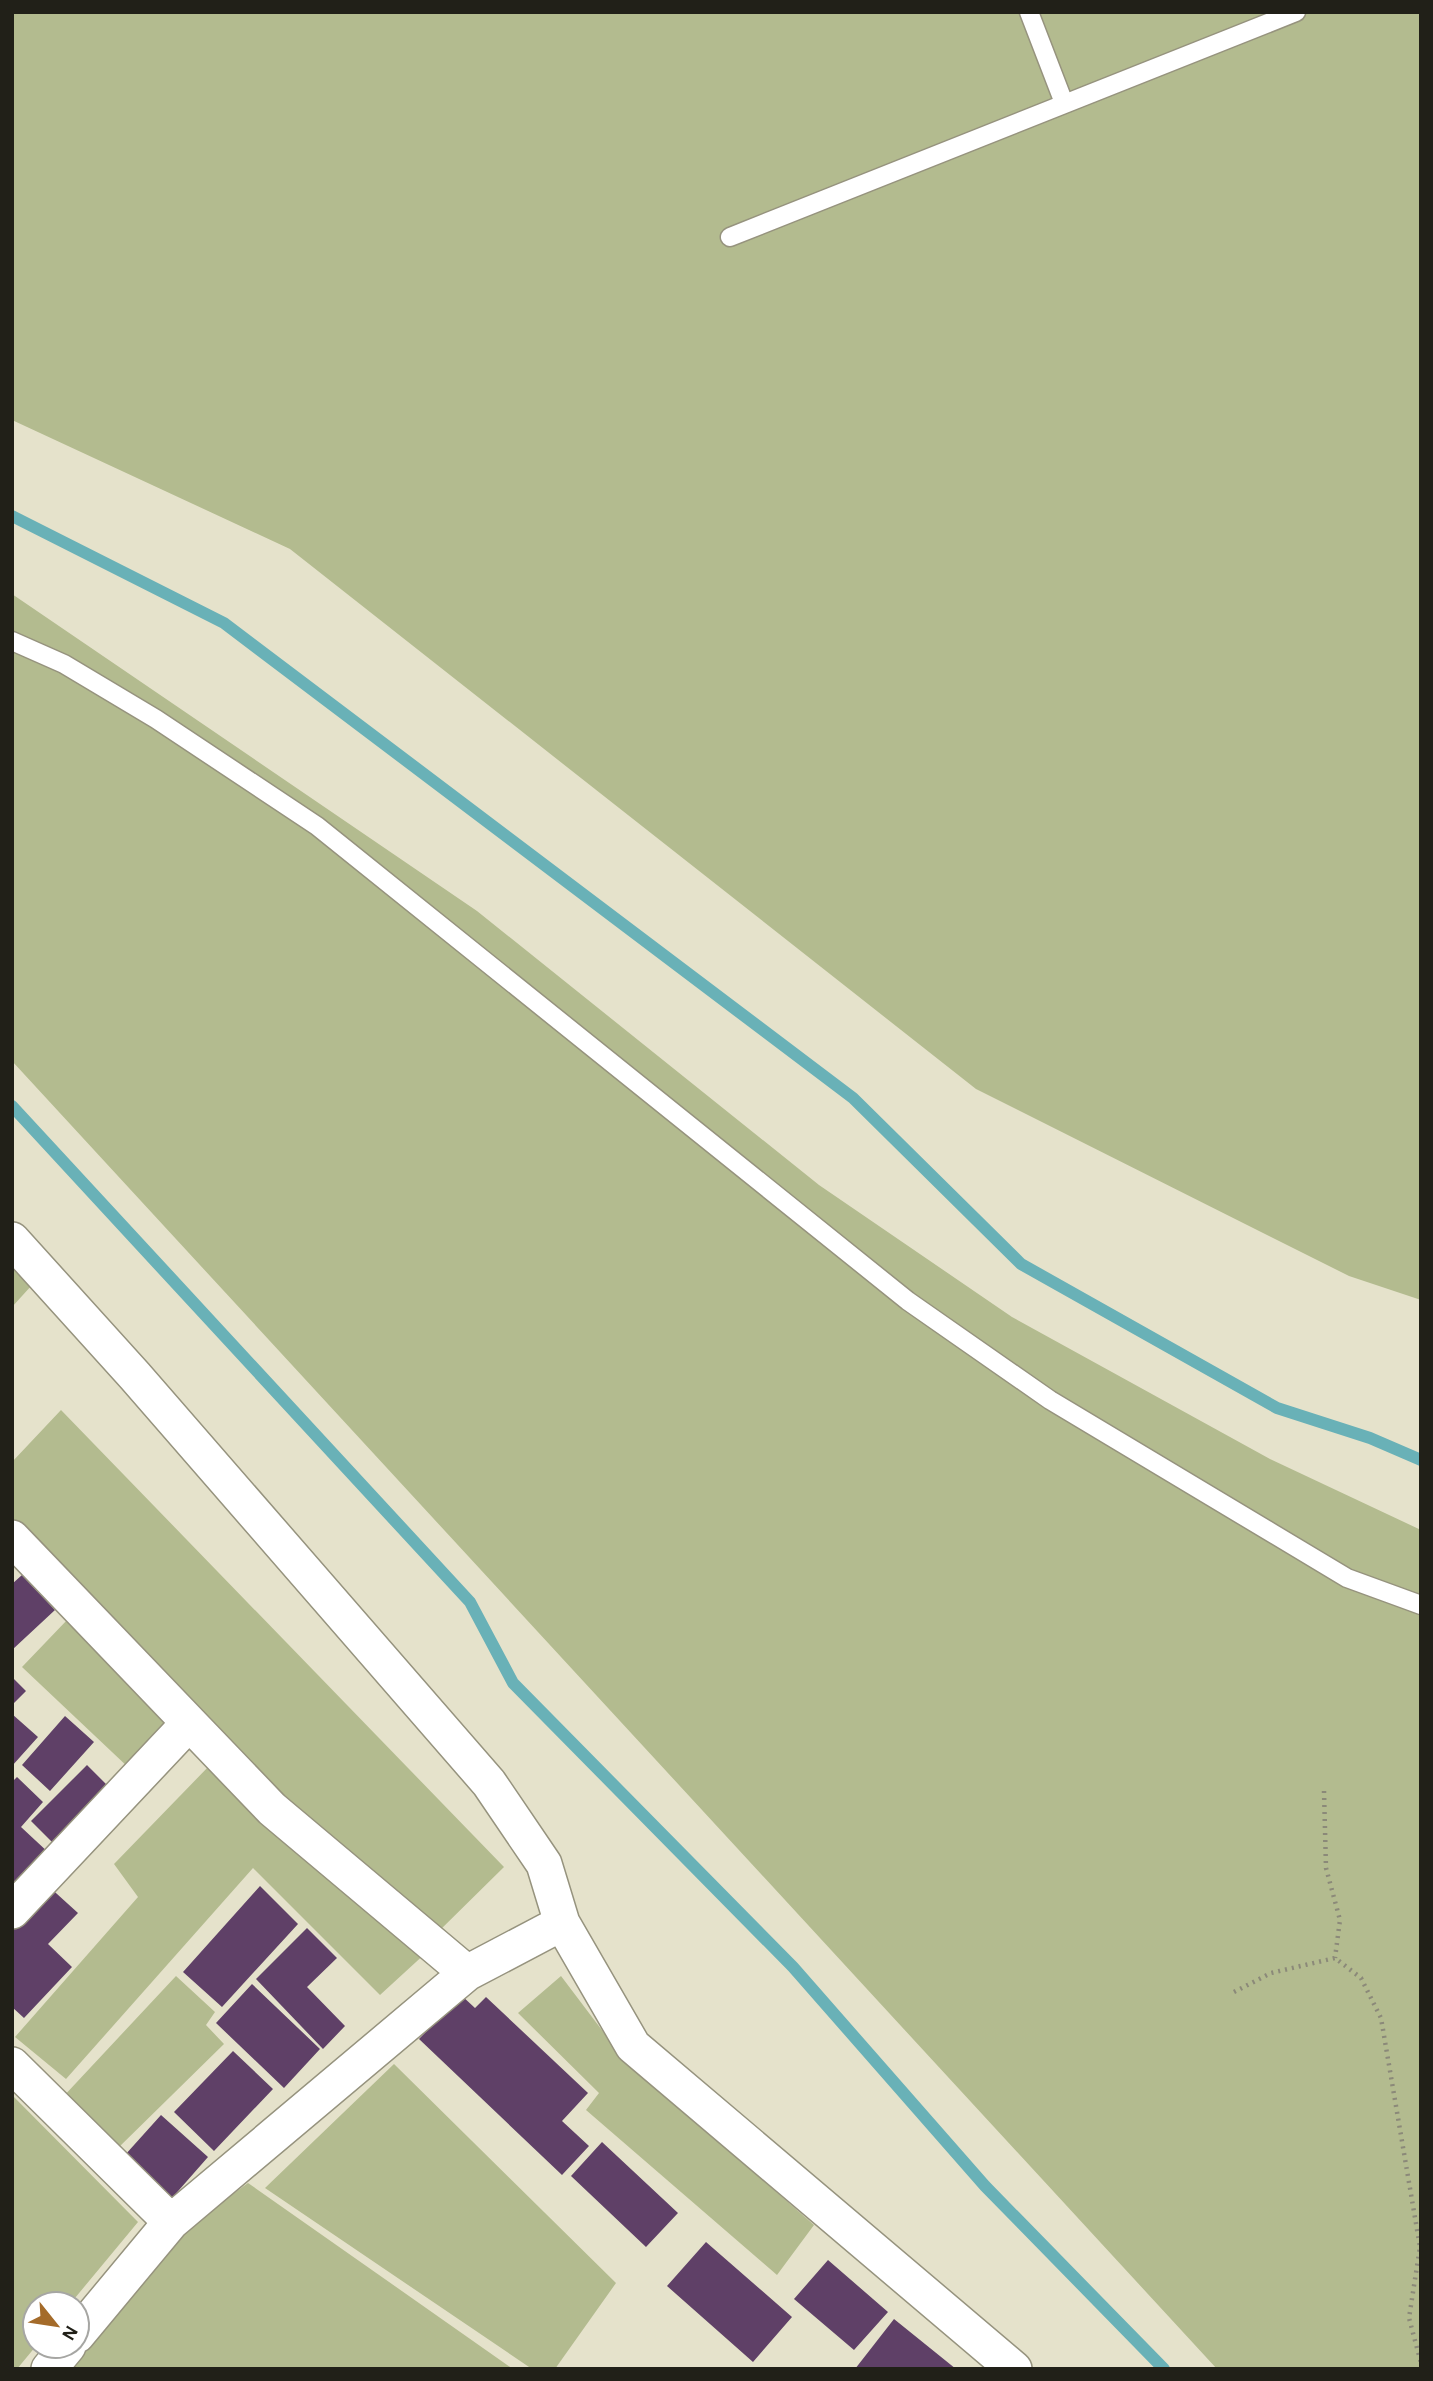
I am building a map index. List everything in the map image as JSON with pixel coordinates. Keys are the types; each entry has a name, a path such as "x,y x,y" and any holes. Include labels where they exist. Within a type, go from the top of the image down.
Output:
{"street":[{"path":"12,1240 135,1376 489,1783 544,1864 562,1923 633,2046 1014,2369"},
{"path":"16,1548 272,1809 467,1973"},
{"path":"12,1911 189,1723"},
{"path":"91,2319 172,2222 467,1973 562,1923"},
{"path":"12,2065 172,2222"}],"lane":[{"path":"1029,12 1064,103"},
{"path":"730,237 1296,12"},
{"path":"12,641 64,664 156,719 317,826 897,1293 1050,1400 1347,1578 1421,1605"}],"path":[{"path":"1324,1791 1326,1868 1339,1920 1335,1958"},
{"path":"1234,1992 1271,1973 1335,1958"},
{"path":"1335,1958 1361,1978 1381,2018 1420,2247 1409,2318 1421,2363"}],"green space":[{"path":"12,12 1421,12 1421,1300 1349,1276 976,1089 290,549 12,420"},
{"path":"12,594 477,911 819,1185 1012,1317 1270,1459 1421,1530 1421,2369 1217,2369 12,1061"},
{"path":"12,1259 32,1285 12,1307"},
{"path":"61,1410 504,1867 436,1934 275,1802 12,1524 12,1462"},
{"path":"68,1619 169,1722 130,1769 22,1667"},
{"path":"210,1765 428,1951 380,1995 253,1868 66,2079 15,2037 138,1897 114,1864"},
{"path":"176,1976 215,2012 206,2025 224,2044 117,2149 62,2098"},
{"path":"561,1976 623,2058 814,2225 777,2275 586,2110 599,2093 518,2013"},
{"path":"394,2064 616,2283 555,2369 532,2369 265,2188"},
{"path":"12,2095 138,2222 82,2290 21,2290 21,2360 24,2360 17,2369 12,2369"},
{"path":"248,2183 513,2369 70,2369 77,2360 91,2360 91,2343 185,2229"}],"building":[{"path":"22,1575 55,1610 12,1650 12,1584"},
{"path":"12,1677 26,1691 12,1705"},
{"path":"12,1714 38,1737 12,1766"},
{"path":"65,1716 94,1742 50,1791 22,1765"},
{"path":"87,1765 114,1792 58,1848 31,1821"},
{"path":"17,1777 43,1802 21,1827 50,1854 12,1895 12,1782"},
{"path":"46,1884 78,1913 48,1944 72,1967 24,2018 12,2007 12,1920"},
{"path":"260,1886 298,1924 222,2007 183,1972"},
{"path":"307,1928 337,1958 307,1987 345,2026 323,2049 256,1979"},
{"path":"252,1984 320,2049 284,2088 216,2023"},
{"path":"461,1995 475,2008 486,1997 588,2093 562,2121 589,2146 562,2175 419,2039"},
{"path":"233,2051 273,2089 214,2151 174,2112"},
{"path":"161,2115 208,2157 172,2198 125,2155"},
{"path":"602,2142 678,2213 646,2247 571,2176"},
{"path":"706,2242 792,2317 753,2362 667,2286"},
{"path":"828,2260 888,2312 854,2350 794,2299"},
{"path":"894,2319 956,2369 855,2369"}],"waterway":[{"path":"12,516 224,623 853,1098 1021,1264 1277,1408 1370,1438 1421,1460"},
{"path":"12,1106 470,1602 513,1683 793,1967 985,2186 1164,2369"}]}
